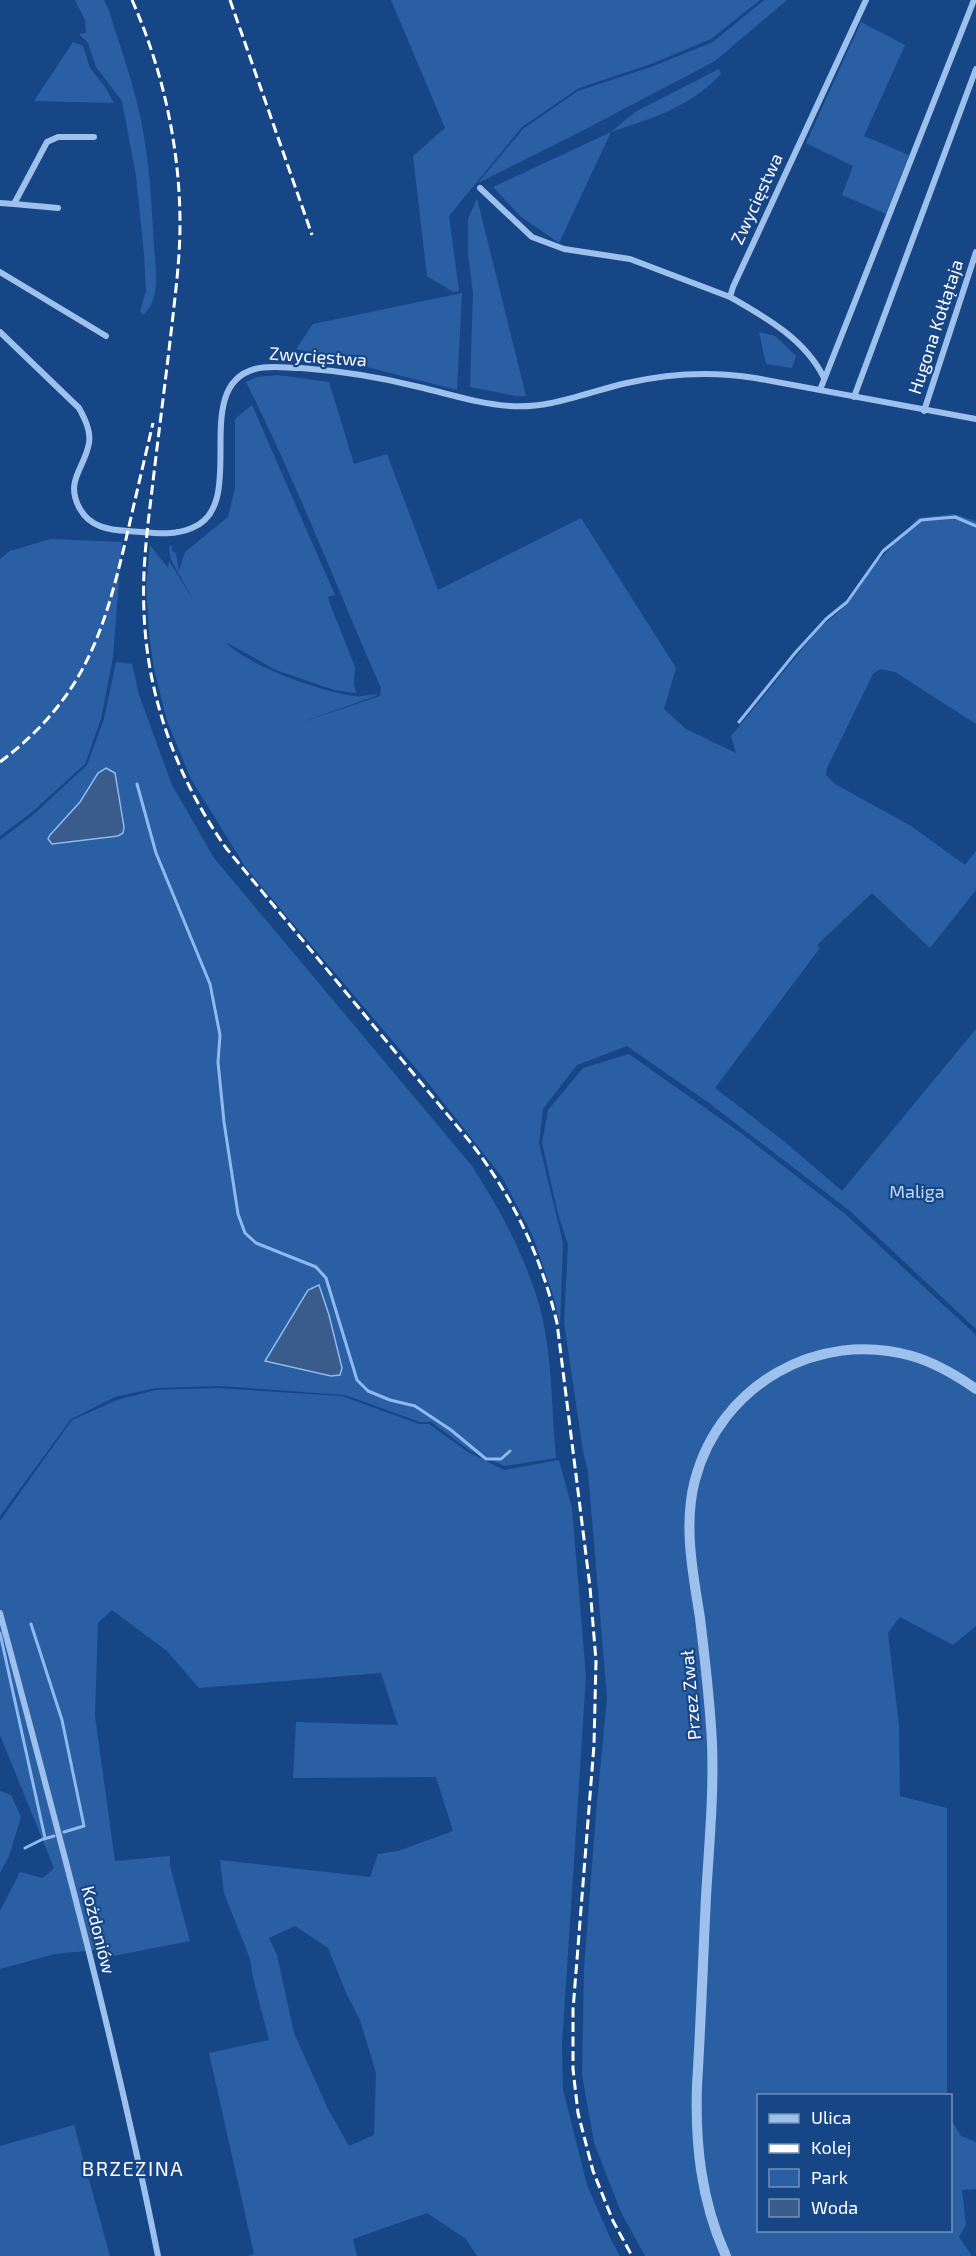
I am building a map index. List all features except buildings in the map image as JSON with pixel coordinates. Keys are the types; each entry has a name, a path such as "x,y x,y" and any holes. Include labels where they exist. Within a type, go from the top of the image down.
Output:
{"street":[{"name":"Zwycięstwa","path":"730,297 732,287 866,0"},
{"path":"820,390 974,0"},
{"path":"854,397 976,69"},
{"path":"14,204 47,142 65,136 94,137"},
{"path":"480,188 532,237 564,249 630,259 730,297 764,316 787,334 811,358 824,378"},
{"path":"0,202 58,208"},
{"name":"Hugona Kołłątaja","path":"924,411 976,252"},
{"path":"0,272 106,336"},
{"name":"Zwycięstwa","path":"0,332 79,408 85,418 88,427 88,445 74,487 76,502 92,522 107,529 165,534 192,528 212,512 218,495 225,397 235,381 246,372 257,368 300,368 364,374 482,402 510,406 553,403 659,376 687,374 743,376 976,420"},
{"name":"Przez Zwał","path":"726,2256 704,2193 697,2128 712,1769 709,1696 690,1541 690,1507 695,1480 713,1435 737,1403 770,1376 813,1356 857,1349 900,1353 939,1366 976,1389"},
{"name":"Kożdoniów","path":"0,1613 50,1800 131,2125 158,2256"}],"green space":[{"path":"75,0 104,0 128,71 141,120 149,177 156,273 153,300 143,315 140,311 146,291 144,254 136,176 122,101 96,67 88,43 79,34 86,33 85,20"},
{"path":"391,0 760,0 711,39 651,64 579,88 522,127 449,216 459,291 453,292 427,276 413,156 445,128"},
{"path":"764,0 787,0 715,61 478,183 523,129 578,91 651,67 713,42"},
{"path":"861,22 905,45 864,136 909,155 886,214 842,195 853,166 806,143"},
{"path":"73,42 83,46 90,68 114,103 34,101"},
{"path":"719,69 721,74 683,104 611,132 635,112"},
{"path":"611,132 559,243 520,216 493,187"},
{"path":"477,198 526,396 470,387 473,293 468,255 468,219"},
{"path":"462,293 457,390 296,349 313,324"},
{"path":"759,332 775,336 796,356 792,368 766,364"},
{"name":"Maliga","path":"278,375 329,382 354,464 387,454 438,590 581,518 676,668 664,709 686,729 736,753 731,736 821,626 846,605 876,560 880,559 918,518 954,514 976,521 976,724 895,672 880,669 873,674 827,768 826,775 835,784 911,826 965,865 976,851 976,890 930,948 872,893 817,945 820,948 715,1088 785,1142 842,1191 976,1029 976,1329 850,1211 709,1103 627,1046 577,1065 543,1109 539,1143 563,1243 560,1326 554,1298 532,1234 502,1177 425,1079 246,868 191,779 167,721 154,669 149,634 146,586 150,545 168,568 169,561 194,601 171,560 169,547 172,545 172,551 176,553 179,571 185,552 228,517 235,488 235,419 252,405 335,595 328,597 355,667 356,693 334,690 276,670 226,642 250,660 306,684 355,696 378,695 300,723 380,696 381,688 282,457 246,382 257,377"},
{"path":"51,539 122,542 113,657 101,719 85,764 32,812 0,836 0,559 10,551"},
{"path":"116,662 132,664 139,695 172,785 214,858 472,1166 494,1202 523,1259 543,1320 550,1371 556,1458 504,1466 469,1450 431,1422 420,1422 345,1395 220,1386 156,1388 115,1397 71,1419 0,1516 0,840 33,815 87,765 104,719"},
{"path":"629,1054 742,1134 844,1213 976,1335 976,1626 953,1645 900,1617 888,1633 899,1725 900,1796 947,1808 947,2094 757,2094 757,2232 952,2232 952,2121 961,2136 976,2142 976,2189 962,2190 966,2225 959,2237 972,2256 645,2256 621,2212 594,2143 582,2075 584,1968 607,1698 588,1472 564,1323 568,1245 558,1214 542,1143 548,1110 583,1068"},
{"path":"216,1388 342,1396 419,1424 429,1424 468,1452 504,1470 559,1460 572,1508 586,1676 562,2045 563,2090 587,2185 620,2256 477,2256 466,2239 427,2213 353,2239 357,2256 248,2256 254,2254 209,2053 269,2040 250,1959 224,1893 220,1860 370,1877 378,1854 398,1851 453,1831 436,1777 293,1778 296,1722 398,1725 381,1673 199,1688 167,1651 112,1610 98,1623 95,1716 115,1861 170,1856 170,1866 190,1941 108,1957 106,1949 55,1954 0,1969 0,1911 20,1872 43,1878 54,1868 0,1735 0,1521 72,1420 117,1400 156,1390","holes":["295,1926 328,1948 360,2020 376,2073 374,2135 349,2146 328,2109 294,2033 277,1955 269,1938"]},
{"path":"0,1791 11,1795 21,1817 9,1856 0,1873"},
{"path":"74,2125 110,2256 0,2256 0,2146"}],"water":[{"path":"106,768 115,773 123,833 118,836 52,844 48,839 50,835 80,802 98,773"},
{"path":"319,1285 342,1368 340,1375 331,1376 265,1361 308,1290"}],"waterway":[{"path":"739,722 795,653 826,619 847,602 883,551 921,520 955,517 976,526"},
{"path":"137,784 156,853 210,984 220,1035 218,1062 224,1122 238,1214 245,1233 256,1243 316,1267 326,1278 357,1380 368,1391 390,1400 415,1406 451,1430 486,1459 501,1459 510,1451"},
{"path":"31,1624 62,1720 84,1826 64,1832"},
{"path":"0,1633 45,1838 25,1848"},
{"path":"44,1839 54,1836"}],"railway":[{"path":"132,0 153,54 168,110 179,195 180,238 177,278 145,551 146,644 158,706 179,765 193,794 226,848 471,1143 500,1184 534,1251 557,1323 590,1587 596,1661 594,1745 573,2010 573,2069 578,2113 593,2171 613,2221 632,2256"},
{"path":"230,0 312,235"},
{"path":"0,762 51,714 86,663 98,636 117,574 153,423"}],"district":[{"name":"BRZEZINA","path":"133,2169"}]}
